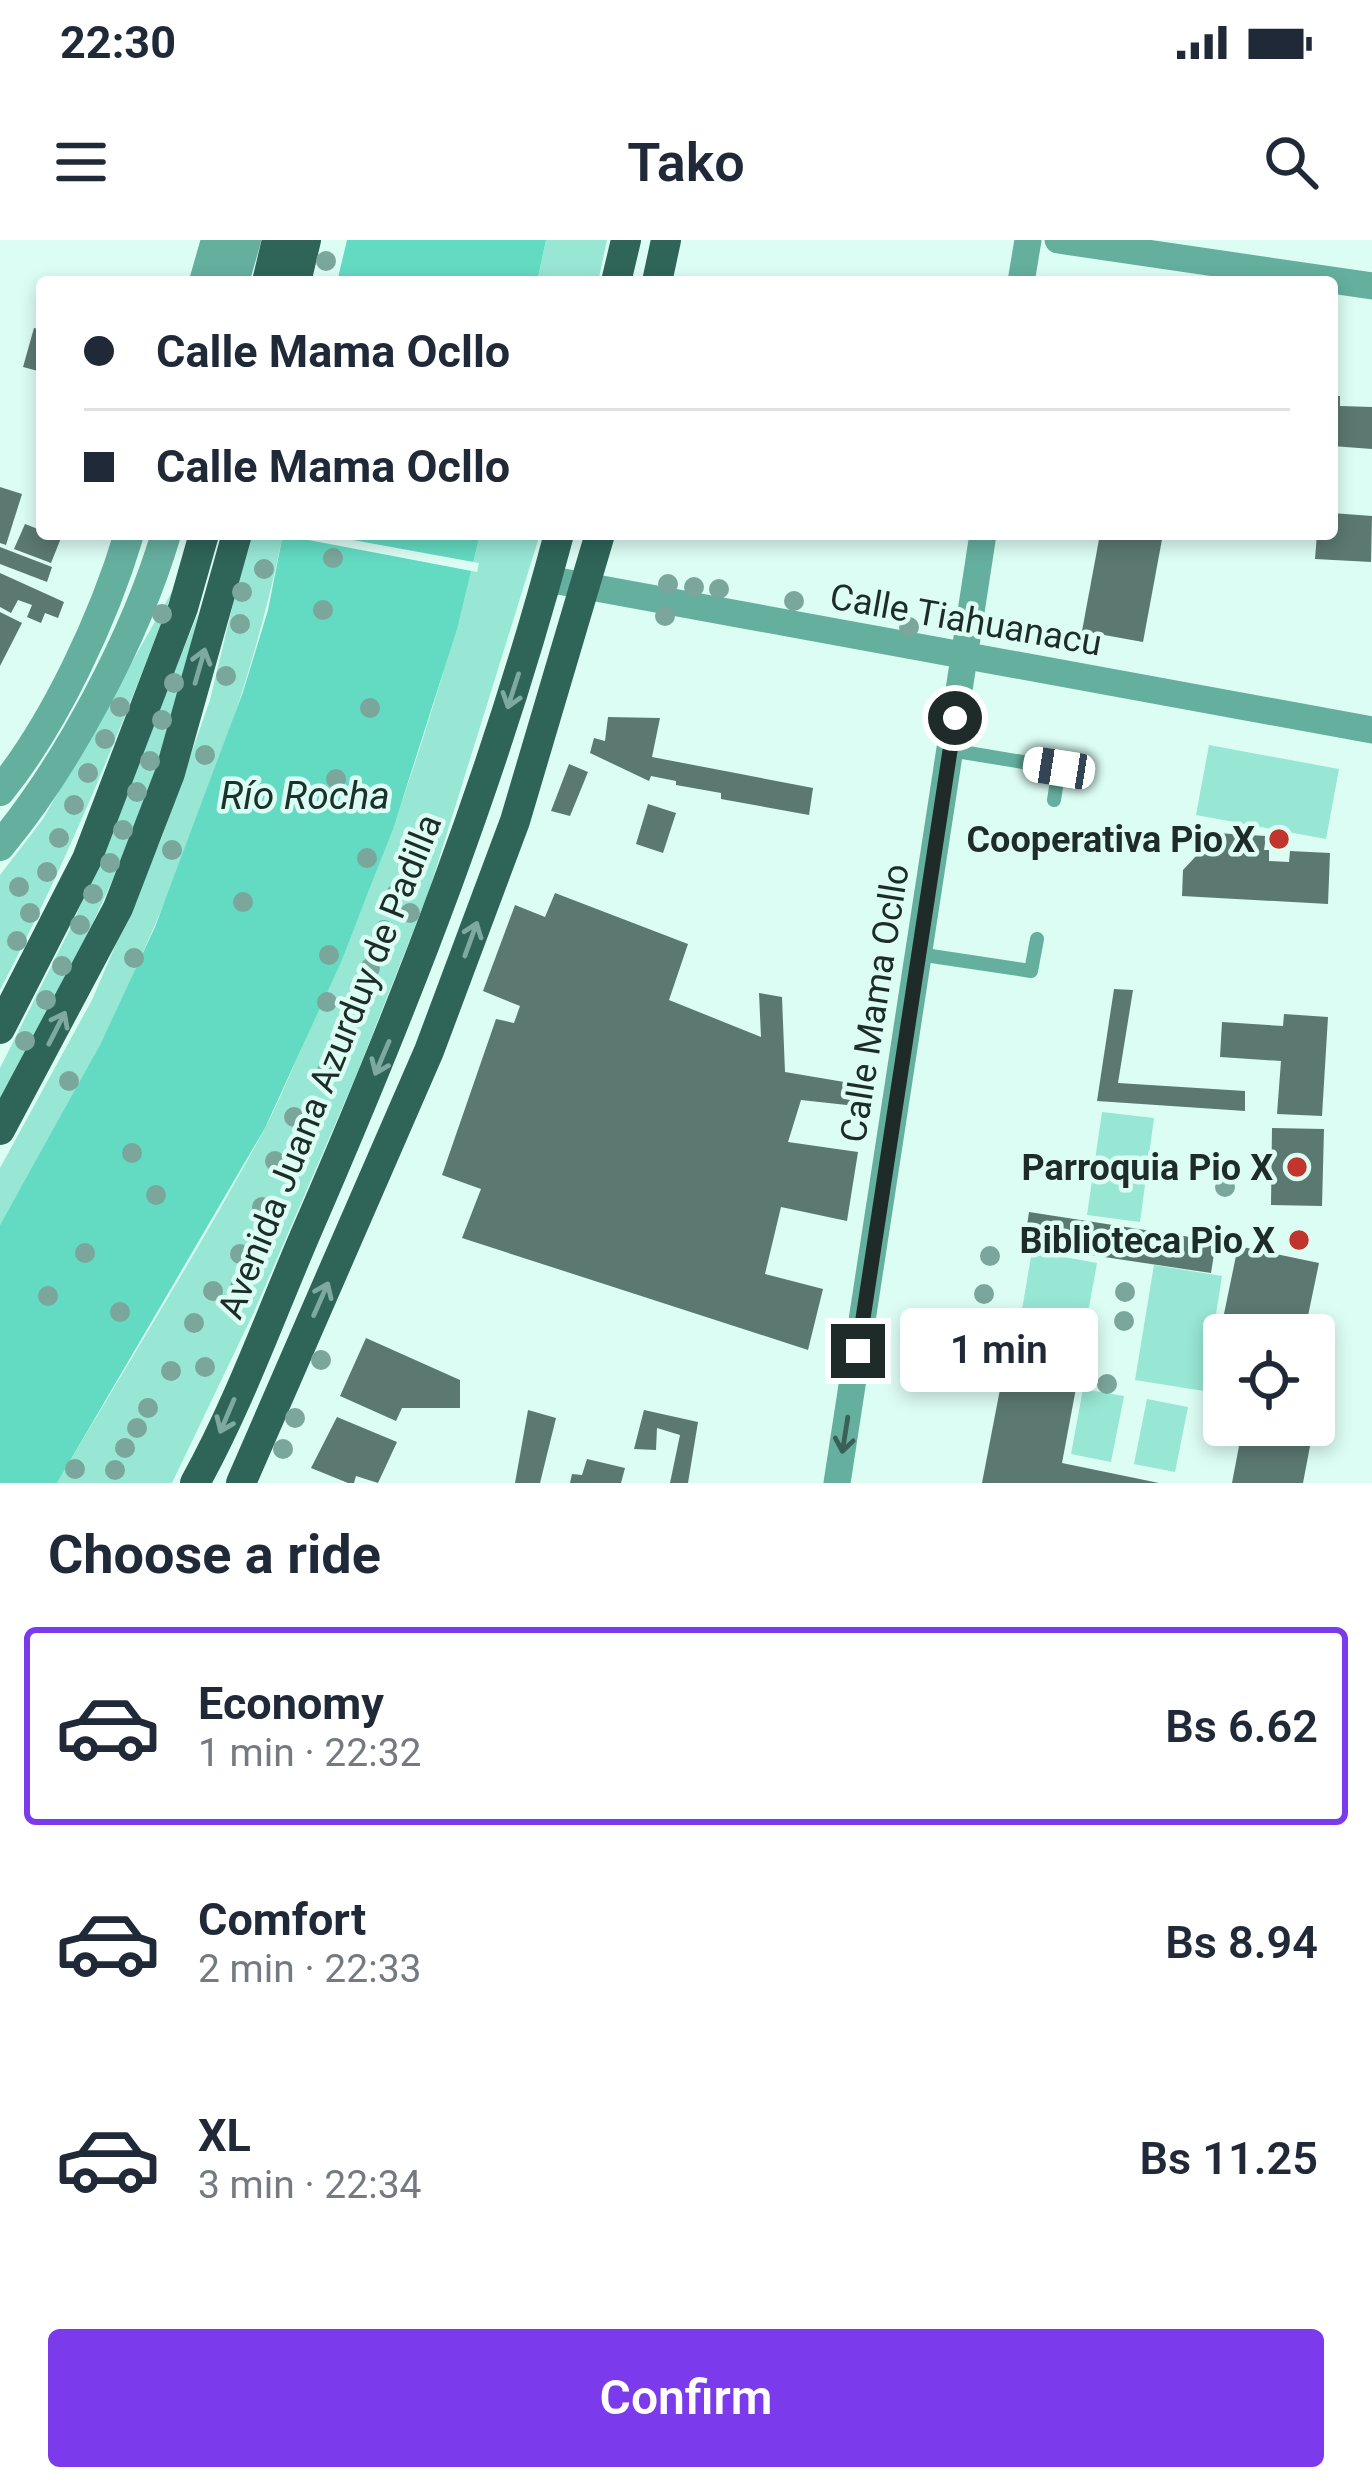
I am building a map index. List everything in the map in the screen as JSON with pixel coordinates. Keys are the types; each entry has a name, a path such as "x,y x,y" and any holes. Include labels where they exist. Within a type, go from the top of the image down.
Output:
{"main road":[{"path":"268,276 277,240"},
{"path":"297,276 306,240"},
{"path":"617,276 626,240"},
{"path":"658,276 666,240"},
{"path":"0,1029 87,860 184,608 203,540"},
{"path":"0,1130 118,908 170,773 235,540"},
{"name":"Avenida Juana Azurduy de Padilla","path":"194,1483 395,1028 461,856 557,540"},
{"path":"242,1483 429,1051 515,821 598,540"}],"street":[{"path":"206,276 216,240"},
{"path":"236,276 246,240"},
{"path":"1022,276 1028,240"},
{"path":"1058,240 1304,276"},
{"path":"1338,281 1372,286"},
{"path":"2,789 96,626 127,540"},
{"path":"1,842 81,724 154,576 164,540"},
{"name":"Calle Mama Ocllo","path":"837,1483 982,540"},
{"name":"Calle Tiahuanacu","path":"547,579 1372,730"}],"lane":[{"path":"950,750 1059,768 1054,800"},
{"path":"918,954 1030,971 1037,939"}],"shaded area":[{"path":"546,240 607,240 599,276 538,276"},
{"path":"249,540 282,540 231,728 183,857 102,1041 0,1225 0,1168 92,1000 162,837 210,700"},
{"path":"478,540 538,540 429,891 356,1076 254,1312 172,1483 57,1483 214,1219 282,1093 361,910 407,787"},
{"path":"174,588 93,792 0,990 0,875 43,819"},
{"path":"199,611 153,777 116,872 0,1101 0,1068 74,921"},
{"path":"1209,745 1339,769 1326,839 1196,815"},
{"path":"1102,1112 1154,1118 1140,1222 1087,1215"},
{"path":"1032,1251 1097,1263 1079,1362 1015,1351"},
{"path":"1154,1265 1222,1276 1216,1314 1203,1314 1203,1391 1135,1380"},
{"path":"1083,1389 1124,1396 1111,1462 1071,1454"},
{"path":"1147,1399 1188,1407 1175,1472 1134,1464"}],"water":[{"path":"347,240 546,240 538,276 338,276"},
{"name":"Río Rocha","path":"282,540 479,540 457,629 393,829 341,962 265,1128 57,1483 0,1483 0,1225 100,1045 155,927 243,692 268,610"}],"pier":[{"path":"309,540 353,540 479,563 477,572"}],"building":[{"path":"34,328 36,328 36,370 23,367"},
{"path":"1338,396 1340,406 1372,407 1372,449 1338,446"},
{"path":"0,487 22,494 6,545 0,543"},
{"path":"1338,513 1372,516 1371,562 1315,559 1317,540 1338,540"},
{"path":"25,524 36,528 36,540 60,540 51,563 14,549"},
{"path":"1099,540 1162,540 1143,642 1082,631"},
{"path":"0,547 52,567 47,582 0,564"},
{"path":"0,573 64,602 58,618 45,613 41,623 27,617 32,605 18,600 11,613 0,607"},
{"path":"0,612 22,623 0,666"},
{"path":"608,717 660,718 652,757 813,788 809,815 721,799 721,793 676,785 676,781 651,776 649,781 590,753 594,738 605,741"},
{"path":"569,764 588,772 570,816 551,811"},
{"path":"648,804 676,813 663,853 636,844"},
{"path":"1199,832 1266,836 1264,850 1269,850 1269,861 1289,862 1290,851 1330,853 1328,904 1182,896 1183,870 1197,855"},
{"path":"555,893 688,944 669,1000 761,1037 759,993 782,997 785,1072 868,1086 865,1107 801,1100 788,1142 858,1152 847,1221 781,1207 765,1274 823,1289 808,1350 462,1238 481,1189 442,1175 496,1019 514,1023 520,1006 483,991 515,905 545,917"},
{"path":"1114,989 1133,990 1118,1083 1245,1091 1245,1111 1097,1101"},
{"path":"1284,1014 1328,1017 1322,1116 1277,1114 1281,1061 1220,1057 1222,1022 1283,1026"},
{"name":"Parroquia Pio X","path":"1272,1128 1324,1129 1322,1206 1271,1205"},
{"path":"1029,1212 1216,1241 1211,1273 1024,1245"},
{"path":"1238,1246 1319,1263 1308,1314 1224,1314"},
{"path":"366,1338 460,1380 460,1408 402,1408 396,1421 340,1396"},
{"path":"1006,1358 1079,1372 1062,1463 1159,1483 982,1483"},
{"path":"528,1410 556,1418 540,1483 515,1483"},
{"path":"644,1410 698,1422 688,1483 670,1483 680,1435 657,1428 656,1450 634,1449"},
{"path":"337,1417 397,1442 378,1483 356,1476 354,1483 348,1483 311,1468"},
{"path":"1239,1446 1310,1446 1303,1483 1232,1483"},
{"path":"587,1459 625,1468 621,1483 570,1483 572,1474 582,1475"}],"place":[{"name":"Cooperativa Pio X","path":"1279,839"},
{"name":"Parroquia Pio X","path":"1297,1167"},
{"name":"Biblioteca Pio X","path":"1299,1240"}],"route":[{"path":"858,1351 955,718"}]}
